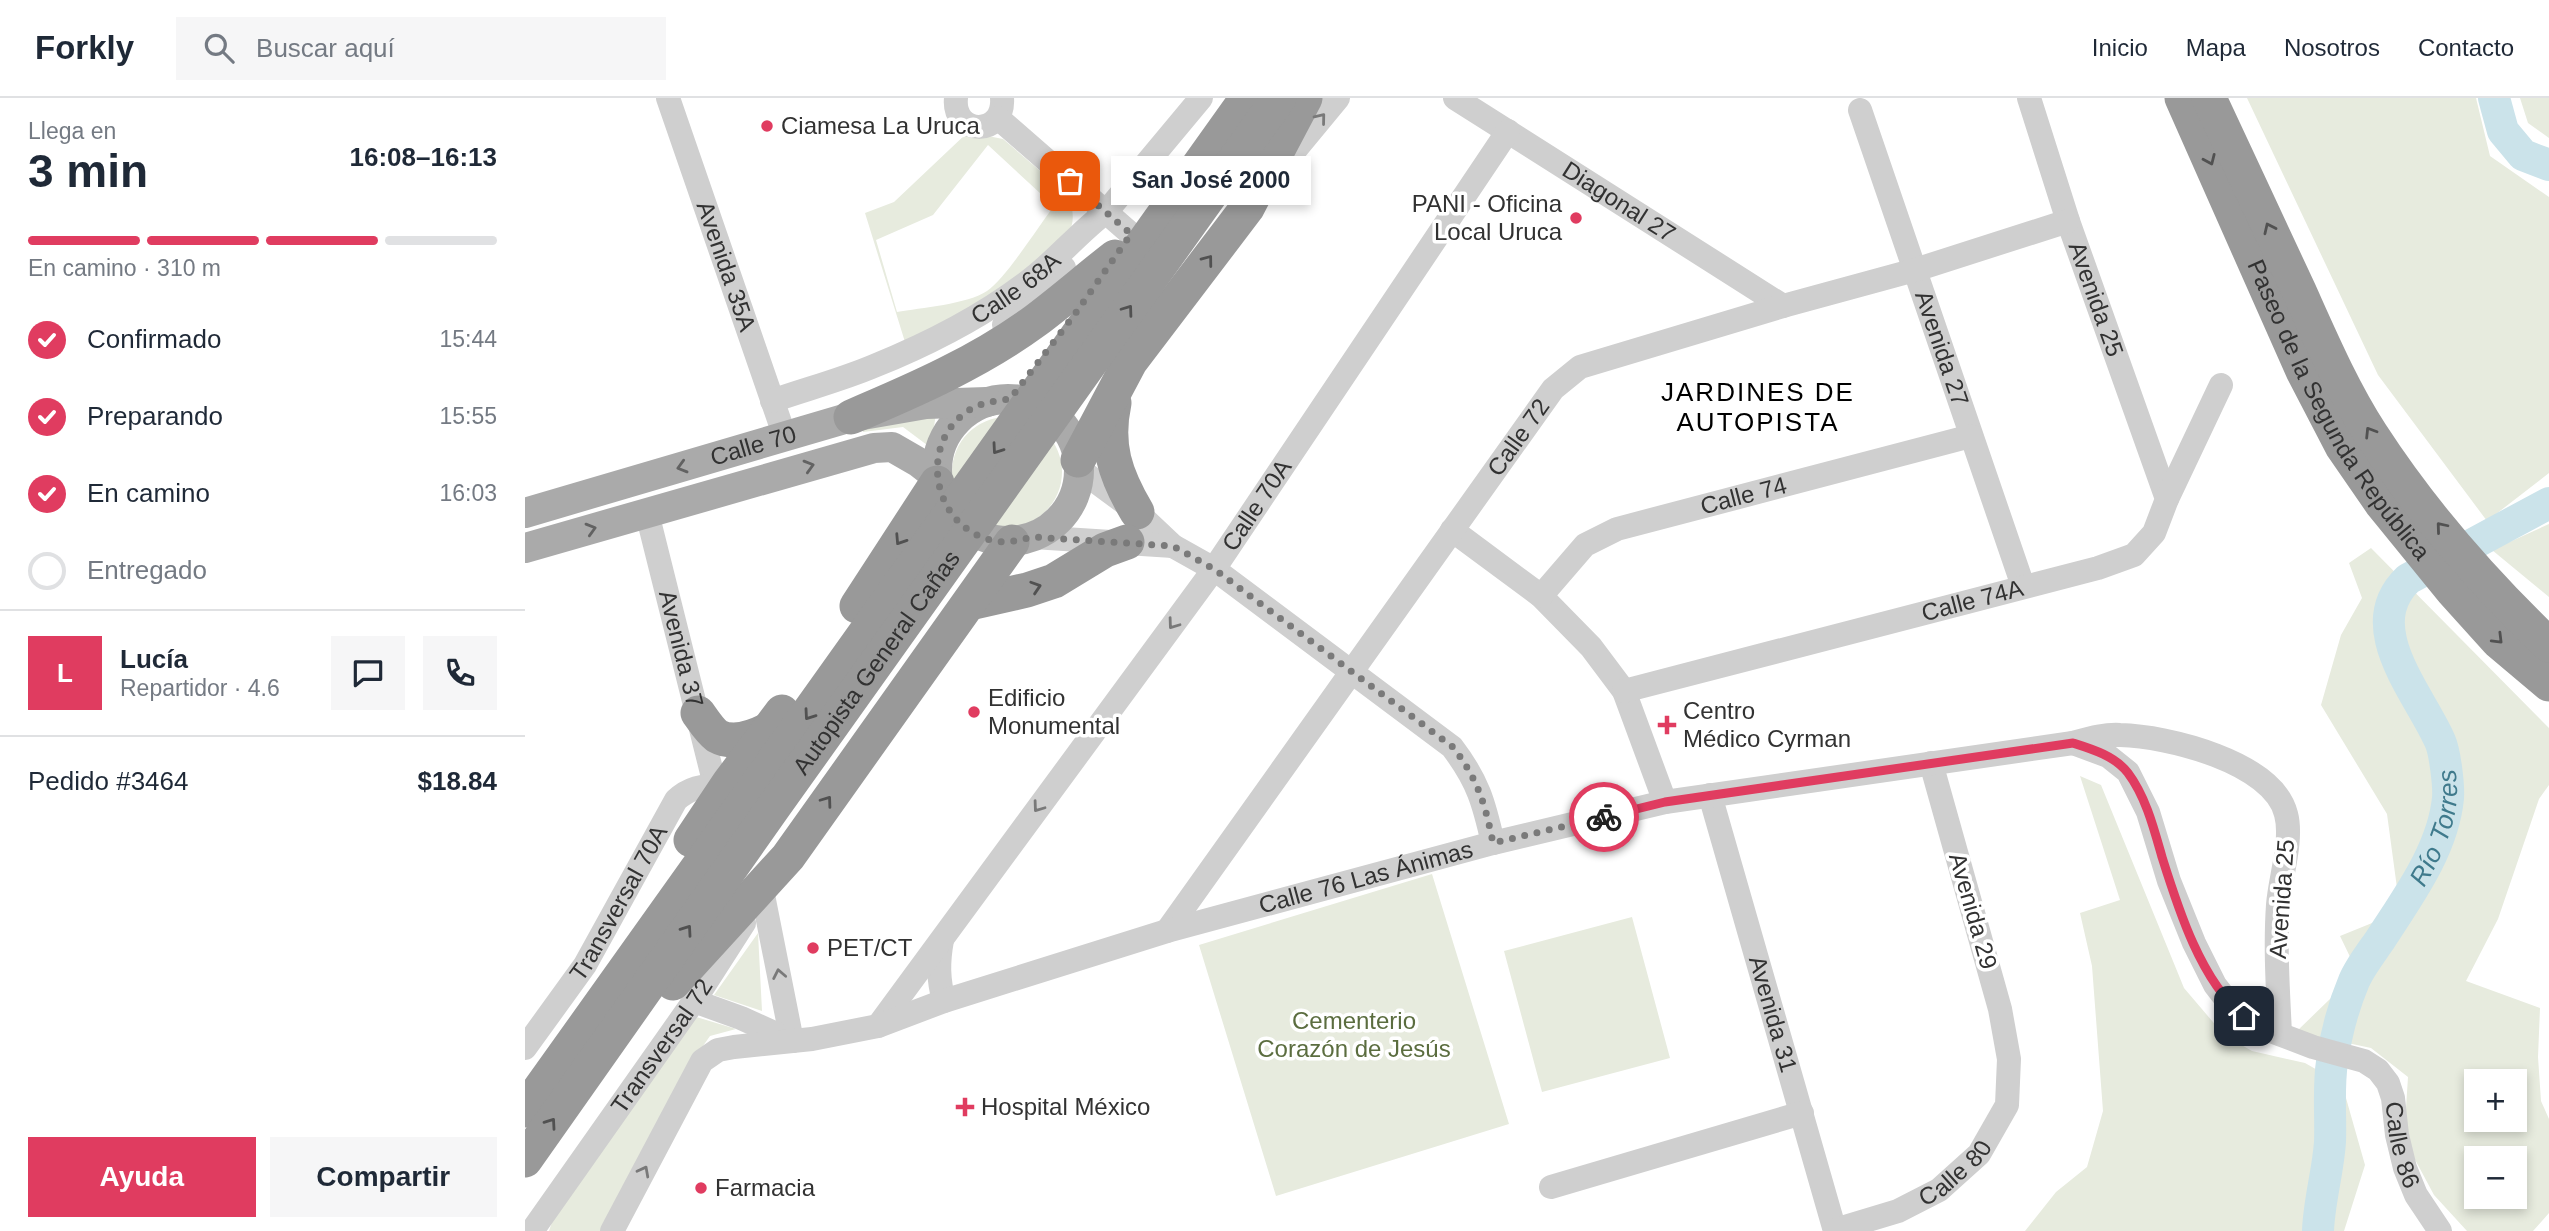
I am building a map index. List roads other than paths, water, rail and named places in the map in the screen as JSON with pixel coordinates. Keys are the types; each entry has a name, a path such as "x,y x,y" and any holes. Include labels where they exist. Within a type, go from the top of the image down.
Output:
{"highway":[{"path":"851,417 940,377 1035,321 1117,234 1237,98"},
{"name":"Autopista General Cañas","path":"1218,161 1247,98"},
{"name":"Autopista General Cañas","path":"525,1110 743,791 1218,161 1279,98"},
{"path":"1079,464 1123,376 1247,208 1305,98"},
{"name":"Paseo de la Segunda República","path":"2182,98 2303,371 2342,446 2395,496 2462,578 2498,641 2549,684"},
{"name":"Paseo de la Segunda República","path":"2209,98 2337,374 2370,432 2395,496"},
{"path":"999,400 1075,314 1117,234"},
{"path":"1075,314 1077,329 1090,350 1123,376"},
{"path":"970,603 1054,581 1105,550 1132,527 1112,453 1110,421 1123,376"},
{"path":"525,1096 743,791 768,730 873,583 937,479"},
{"path":"577,1086 627,1035 787,857 970,603 1023,540"},
{"path":"873,583 888,576 904,574 920,578 934,587 947,607 950,631"},
{"name":"Paseo de la Segunda República","path":"2462,578 2514,611 2549,645"},
{"path":"698,713 717,736 730,740 754,737 768,730"},
{"name":"Autopista General Cañas","path":"525,1160 577,1086 743,791"}],"main road":[{"name":"Calle 70","path":"525,513 851,417 926,404 999,400"},
{"path":"999,400 1027,402 1055,417 1074,444 1079,464 1076,491 1067,510 1052,527 1023,540 991,540 972,533 956,520 944,503 937,479 939,452 949,430 965,412 999,400"},
{"name":"Calle 70","path":"525,548 874,448 892,447 918,462 937,479"}],"street":[{"name":"Avenida 35A","path":"668,98 785,437"},
{"path":"940,377 1044,290 1089,241 1117,234 1000,108 986,126 979,128 965,124 957,112 955,98"},
{"name":"Calle 68A","path":"772,401 874,366 967,319 1024,285 1057,257 1087,226 1117,234 1201,98"},
{"path":"1247,208 1338,98"},
{"name":"Diagonal 27","path":"1455,98 1783,306"},
{"name":"Avenida 25","path":"2029,98 2069,221 2167,499"},
{"name":"Avenida 27","path":"1860,110 2023,586"},
{"name":"Calle 70A","path":"879,1026 1214,569 1508,131"},
{"name":"Calle 72","path":"1167,931 1553,389 1580,367 1783,306 1915,271 2069,221"},
{"name":"Calle 74A","path":"1624,691 2098,568 2134,555 2154,533 2167,499 2221,385"},
{"name":"Calle 74","path":"1541,596 1585,545 1617,529 1971,436"},
{"path":"1079,464 1132,527 1214,569 1453,747 1469,769 1484,800 1493,843"},
{"name":"Avenida 37","path":"646,513 698,713 743,791"},
{"path":"1023,540 1132,527"},
{"path":"1452,530 1541,596 1591,647 1624,691 1665,802"},
{"name":"Calle 76 Las Ánimas","path":"612,1231 702,1061 718,1050 844,1034 879,1026 944,1001 1167,931 1493,843 1665,802 2117,735 2180,743 2230,761 2263,782 2284,807"},
{"path":"2073,743 2108,756 2128,772 2148,812 2169,881 2194,943 2215,985 2232,1007 2255,1026 2280,1034"},
{"name":"Avenida 29","path":"1931,764 2000,1009 2009,1059"},
{"name":"Transversal 70A","path":"525,1048 585,965 676,800 696,787 743,791"},
{"name":"Avenida 31","path":"1710,795 1835,1231"},
{"name":"Avenida 25","path":"2280,1034 2277,957 2278,904 2287,835 2284,807"},
{"name":"Transversal 72","path":"541,1228 787,857"},
{"path":"763,895 792,1041"},
{"name":"Calle 70A","path":"943,936 938,959 944,1001"},
{"path":"694,1000 792,1041"},
{"name":"Calle 86","path":"2280,1034 2313,1047 2364,1061 2378,1070 2388,1083 2405,1168 2416,1195 2439,1231"},
{"name":"Calle 80","path":"1835,1231 1898,1211 1938,1190 1979,1154 2007,1105 2009,1059"},
{"path":"1551,1187 1802,1114"}],"waterway":[{"name":"Río Torres","path":"2494,98 2503,131 2523,155 2549,165"},
{"name":"Río Torres","path":"2318,1231 2330,1142 2331,1072 2343,1011 2359,971 2412,890 2431,855 2445,817 2448,798 2440,741 2407,681 2391,639 2389,618 2394,598 2408,579 2549,503"}],"place":[{"name":"Ciamesa La Uruca","path":"767,126"},
{"name":"San José 2000","path":"1070,181"},
{"name":"PANI - Oficina Local Uruca","path":"1576,218"},
{"name":"Edificio Monumental","path":"974,712"},
{"name":"Centro Médico Cyrman","path":"1667,725"},
{"name":"PET/CT","path":"813,948"},
{"name":"Hospital México","path":"965,1107"},
{"name":"Farmacia","path":"701,1188"}],"district":[{"name":"JARDINES DE AUTOPISTA","path":"1758,407"}],"park label":[{"name":"Cementerio Corazón de Jesús","path":"1354,1035"}]}
